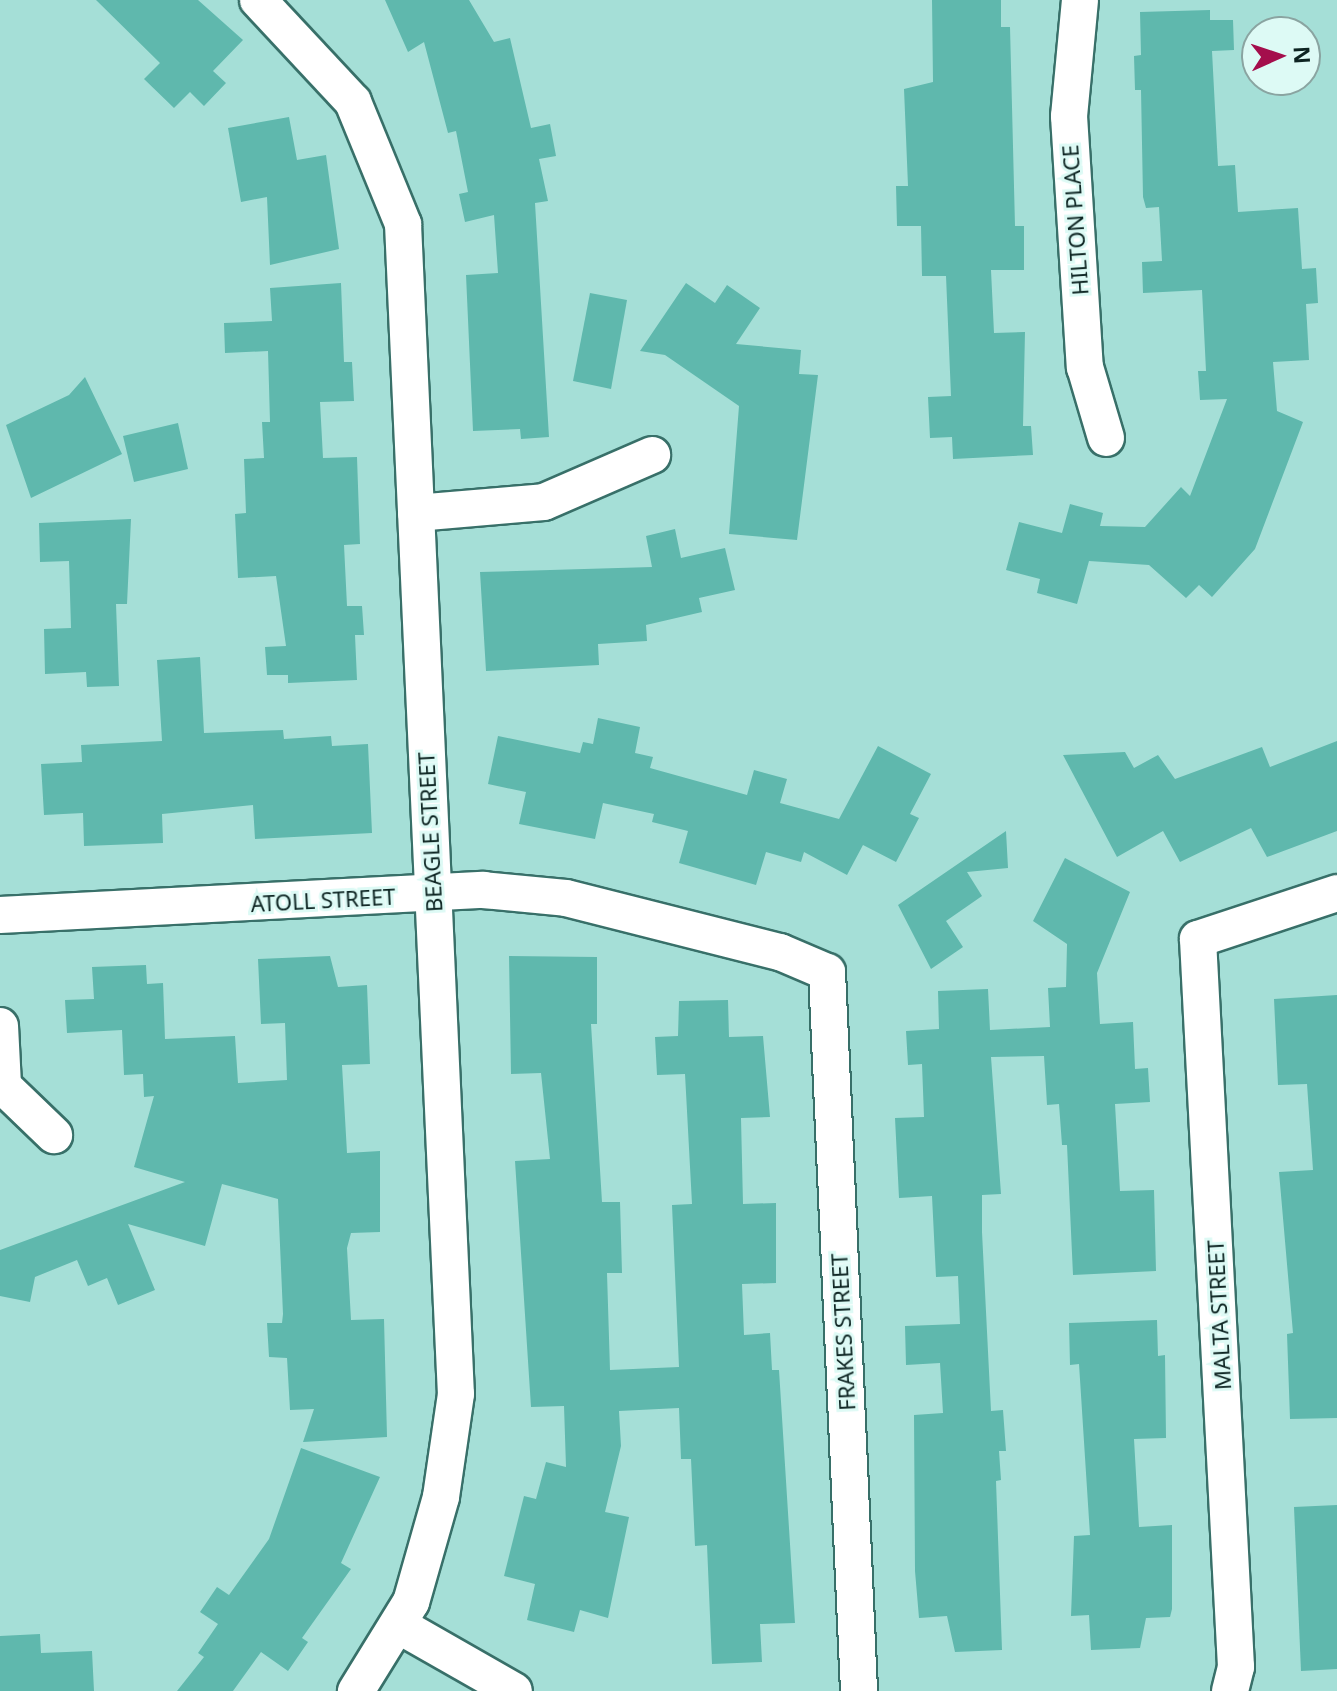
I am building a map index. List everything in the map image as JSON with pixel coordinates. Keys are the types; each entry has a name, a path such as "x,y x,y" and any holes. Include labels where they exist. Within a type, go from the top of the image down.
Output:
{"street":[{"name":"BEAGLE STREET","path":"258,0 353,102 403,224 456,1394 441,1497 400,1626 356,1691"},
{"name":"HILTON PLACE","path":"1080,0 1069,116 1085,367 1106,438"},
{"path":"416,513 544,502 652,455"},
{"name":"ATOLL STREET","path":"0,915 483,890 566,898 780,952 827,972"},
{"name":"MALTA STREET","path":"1230,1691 1236,1667 1198,939 1337,893"},
{"name":"FRAKES STREET","path":"827,972 859,1691"},
{"path":"0,1026 3,1086 54,1135"},
{"path":"400,1626 514,1691"}],"building":[{"path":"96,0 198,0 243,40 213,71 226,83 204,106 190,92 174,108 144,79 160,63"},
{"path":"385,0 469,0 494,42 510,38 531,128 550,124 556,156 539,159 548,201 535,203 549,437 521,439 520,429 473,431 466,275 498,273 494,215 465,222 459,194 468,192 456,131 448,133 424,42 408,52"},
{"path":"932,0 1001,0 1001,27 1010,27 1015,226 1024,226 1024,270 991,270 994,333 1025,332 1023,426 1031,426 1033,455 953,459 952,437 930,438 928,397 951,396 946,276 922,276 921,226 897,226 896,186 908,186 904,89 933,82"},
{"path":"1210,10 1210,20 1233,20 1234,50 1212,51 1218,166 1235,165 1238,212 1298,208 1302,269 1316,268 1318,303 1306,304 1309,360 1273,362 1277,411 1303,422 1255,549 1212,597 1199,585 1186,598 1149,565 1089,561 1077,604 1037,593 1040,579 1006,570 1019,522 1062,533 1070,504 1103,513 1100,526 1145,527 1181,487 1190,496 1227,399 1200,400 1198,371 1206,371 1202,290 1143,293 1142,262 1162,261 1159,207 1146,208 1143,197 1141,90 1135,90 1134,56 1141,55 1140,12"},
{"path":"289,117 297,160 326,155 339,249 270,265 267,197 241,202 228,128"},
{"path":"341,283 344,362 352,362 354,401 320,402 323,458 357,457 360,544 344,545 347,606 362,606 364,635 355,635 357,680 288,683 288,675 267,675 265,647 286,646 276,576 238,578 235,514 246,513 244,459 264,458 262,422 270,422 268,351 225,353 224,323 272,321 270,288"},
{"path":"686,283 715,303 727,285 760,308 736,344 801,350 799,374 818,375 797,540 729,534 739,406 665,355 640,351"},
{"path":"590,293 627,300 611,389 573,381"},
{"path":"85,377 122,454 31,498 6,425 69,395"},
{"path":"178,423 188,469 134,482 123,436"},
{"path":"131,519 127,604 116,604 119,686 87,687 86,672 45,674 44,629 71,628 69,561 40,562 39,523"},
{"path":"675,529 681,558 725,548 735,590 699,598 702,612 646,625 647,641 598,644 599,665 486,671 480,572 652,567 646,536"},
{"path":"200,657 204,733 283,730 284,739 331,736 332,746 368,744 372,833 255,839 253,805 162,814 163,843 84,846 83,813 44,815 41,764 82,762 81,745 162,741 157,660"},
{"path":"598,718 640,727 635,753 653,757 650,768 747,795 754,770 787,779 780,803 839,819 878,746 931,774 910,814 919,818 896,862 863,845 847,875 804,852 801,862 766,852 756,885 679,863 688,831 652,822 654,814 603,803 595,839 519,824 526,792 488,784 498,736 580,753 583,742 593,744"},
{"path":"1337,741 1337,831 1267,857 1251,828 1180,862 1163,831 1117,857 1063,755 1125,752 1134,768 1158,755 1175,779 1262,747 1270,767"},
{"path":"1006,831 1008,868 967,872 982,896 946,921 963,947 931,969 898,905"},
{"path":"1065,858 1130,892 1097,973 1100,1024 1133,1022 1135,1069 1148,1068 1150,1102 1115,1104 1120,1191 1154,1190 1156,1271 1073,1275 1067,1145 1062,1145 1059,1104 1047,1105 1044,1056 991,1057 1001,1194 982,1195 982,1232 991,1411 1003,1410 1006,1451 999,1451 1001,1480 996,1481 1002,1650 955,1652 947,1616 919,1618 915,1571 914,1415 943,1413 940,1363 906,1365 905,1326 960,1324 958,1276 936,1277 932,1196 899,1198 895,1118 924,1117 922,1064 908,1065 906,1031 939,1029 938,991 988,989 990,1030 1050,1027 1048,988 1066,987 1067,944 1033,921"},
{"path":"330,956 338,987 367,985 370,1064 342,1065 347,1153 380,1151 380,1232 351,1233 347,1248 351,1320 384,1319 387,1437 303,1442 314,1409 290,1410 287,1358 269,1357 267,1323 282,1323 283,1314 278,1199 222,1184 205,1246 128,1224 155,1290 118,1305 107,1278 88,1286 77,1260 35,1277 30,1302 0,1296 0,1250 185,1182 134,1167 154,1096 144,1097 143,1074 124,1075 122,1030 67,1033 65,1000 94,999 92,967 146,965 147,984 163,983 165,1039 235,1036 238,1083 287,1080 285,1023 261,1024 258,959"},
{"path":"509,956 597,957 597,1024 591,1024 602,1202 620,1202 622,1273 607,1273 610,1370 679,1367 672,1205 692,1204 685,1074 657,1075 655,1037 678,1036 679,1001 728,1000 729,1037 763,1036 770,1117 741,1118 743,1204 776,1203 776,1283 742,1284 744,1335 770,1333 772,1370 779,1370 795,1623 760,1624 762,1662 712,1664 707,1545 695,1546 691,1459 681,1459 679,1408 619,1411 621,1446 605,1512 629,1517 608,1618 580,1610 574,1632 527,1620 535,1584 504,1576 524,1496 536,1499 546,1462 566,1467 564,1406 531,1407 515,1161 550,1159 541,1073 511,1074"},
{"path":"1337,995 1337,1418 1290,1419 1287,1334 1293,1333 1279,1172 1313,1170 1307,1084 1278,1085 1274,999"},
{"path":"1157,1320 1158,1356 1165,1355 1166,1438 1134,1439 1139,1527 1172,1525 1172,1609 1170,1617 1146,1618 1140,1648 1091,1650 1089,1615 1071,1616 1074,1536 1090,1535 1079,1364 1070,1365 1069,1323"},
{"path":"301,1448 380,1477 341,1563 351,1569 302,1638 308,1642 288,1671 261,1652 233,1691 177,1691 204,1657 198,1653 218,1624 200,1612 217,1587 229,1595 269,1539"},
{"path":"1337,1505 1337,1669 1301,1671 1294,1507"},
{"path":"40,1634 41,1653 92,1651 94,1691 0,1691 0,1636"}]}
